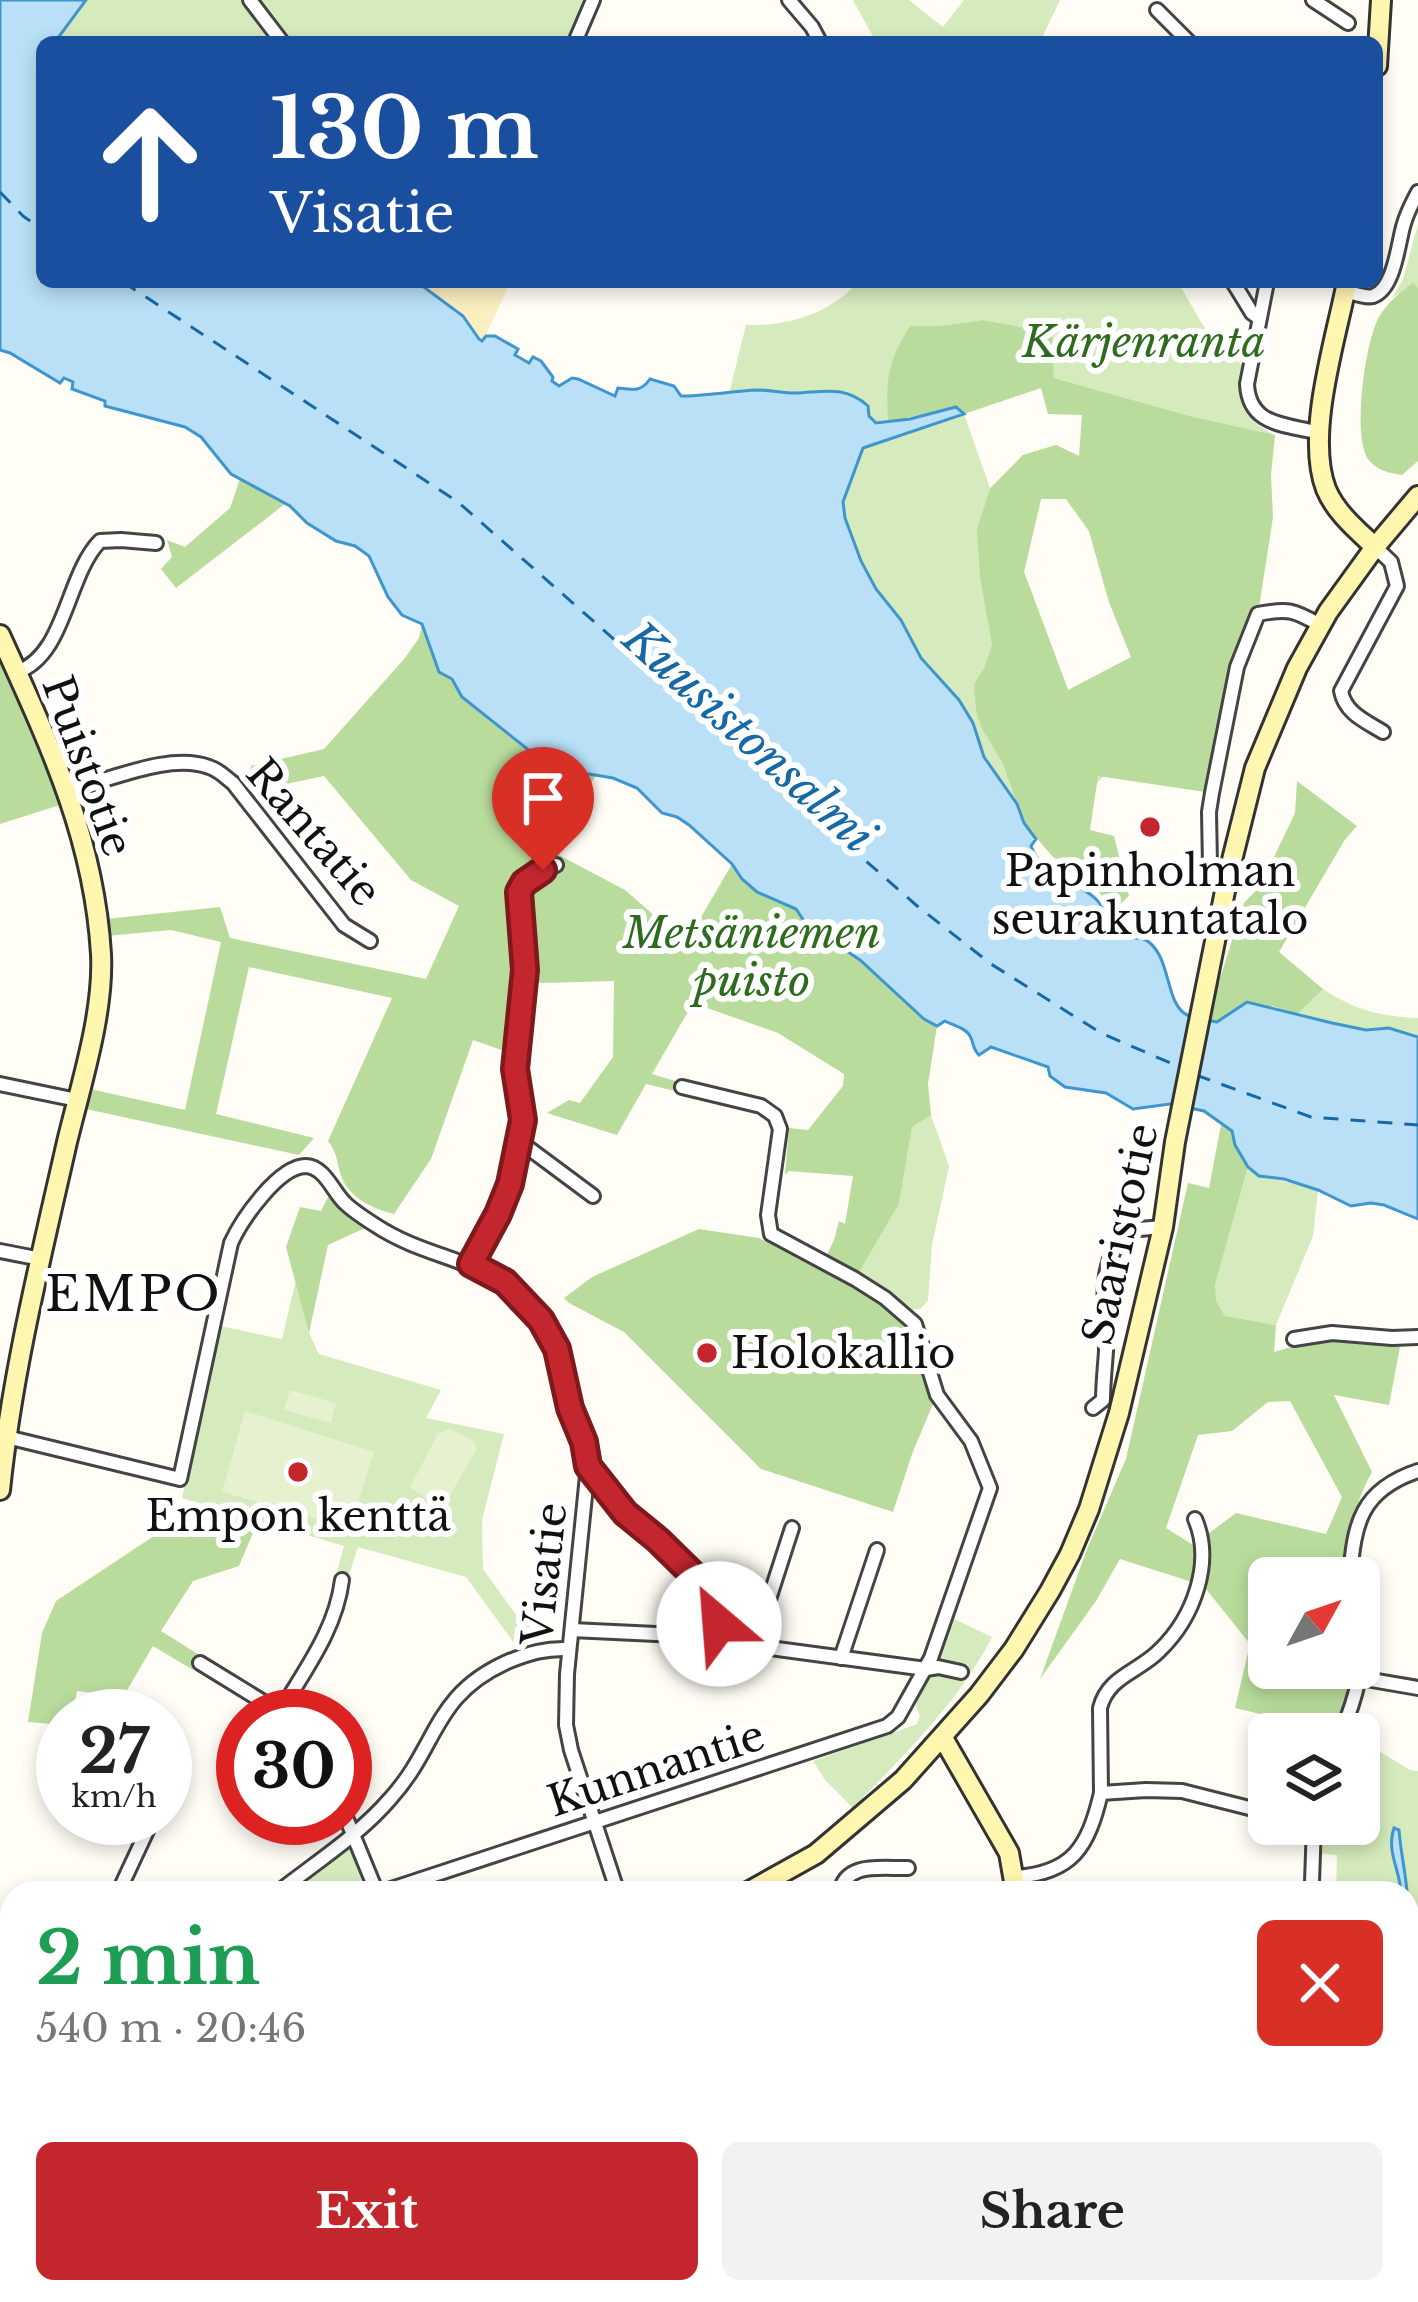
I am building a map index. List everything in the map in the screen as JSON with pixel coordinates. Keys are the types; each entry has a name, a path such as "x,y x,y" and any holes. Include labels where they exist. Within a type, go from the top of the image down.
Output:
{"main road":[{"path":"1379,36 1381,0"},
{"path":"1346,288 1318,447 1327,490 1340,512 1375,547"},
{"name":"Saaristotie","path":"770,1881 832,1843 943,1738 1014,1648 1050,1592 1083,1524 1119,1413 1163,1227 1205,988 1256,768 1297,668 1336,598 1418,496"},
{"name":"Puistotie","path":"0,635 68,790 88,861 101,956 94,1023 3,1434 0,1490"},
{"path":"943,1738 998,1831 1015,1881"}],"street":[{"path":"250,0 277,36"},
{"path":"577,36 592,0"},
{"path":"789,0 817,36"},
{"path":"1313,0 1348,23"},
{"path":"1157,10 1183,36"},
{"path":"1383,288 1418,191"},
{"path":"1236,288 1259,318"},
{"path":"1266,288 1247,400 1254,410 1279,424 1319,433"},
{"path":"1348,288 1370,297 1383,288"},
{"path":"16,672 30,667 47,648 84,565 100,541 156,543"},
{"path":"1375,547 1390,562 1397,586 1341,691 1343,703 1352,712 1383,732"},
{"path":"1228,876 1216,872 1208,858 1209,812 1237,668 1258,614 1296,611 1320,625"},
{"name":"Rantatie","path":"68,790 171,764 190,762 216,769 262,818 344,925 370,941"},
{"path":"471,1264 510,1184 523,1120 515,1069 525,970 519,892 531,877 556,866"},
{"path":"0,1084 77,1100"},
{"name":"Kunnantie","path":"415,1881 887,1726 898,1718 926,1669 989,1488 971,1441 937,1395 916,1324 855,1279 771,1234 768,1225 780,1129 770,1111 682,1087"},
{"path":"519,1141 593,1196"},
{"name":"Visatie","path":"3,1434 180,1479 231,1243 240,1223 276,1183 296,1169 307,1166 321,1171 342,1201 382,1230 505,1282 551,1335 584,1442 588,1466 566,1725 614,1881"},
{"path":"1093,1408 1103,1400 1103,1283 1108,1263 1128,1230 1163,1227"},
{"path":"0,1251 41,1259"},
{"path":"1294,1339 1332,1333 1418,1337"},
{"path":"572,1630 698,1636 709,1635 719,1624 713,1594 625,1513 588,1466"},
{"path":"1352,1557 1364,1508 1384,1485 1418,1471"},
{"path":"1027,1881 1064,1866 1092,1826 1101,1793 1103,1697 1114,1682 1161,1650 1188,1609 1203,1569 1196,1519"},
{"path":"792,1528 761,1624 762,1647 961,1672"},
{"path":"841,1658 877,1550"},
{"path":"298,1689 339,1604 342,1580"},
{"path":"372,1817 410,1775 444,1711 476,1678 546,1648 569,1649"},
{"path":"200,1664 242,1689"},
{"path":"1380,1681 1418,1688"},
{"path":"1101,1793 1181,1791 1248,1808"},
{"path":"124,1881 140,1845"},
{"path":"293,1881 340,1845"},
{"path":"359,1845 373,1881"},
{"path":"1312,1881 1313,1845"},
{"path":"843,1881 853,1871 908,1868"}],"green space":[{"path":"86,0 587,0 572,36 59,36"},
{"path":"853,0 909,0 943,27 964,0 1060,0 1043,36 873,36"},
{"path":"1418,224 1418,288 1413,284 1392,298 1403,279"},
{"path":"1413,283 1418,288 1418,461 1402,475 1379,469 1368,459 1361,410 1374,329 1386,307"},
{"name":"Kärjenranta","path":"852,288 1181,288 1202,324 1242,365 1240,399 1248,415 1275,435 1054,378 1051,336 983,320 910,326 888,381 888,422 831,442 720,395 729,394 746,325 807,316"},
{"path":"983,320 1052,336 1054,378 1275,435 1273,517 1258,614 1237,667 1212,793 1098,776 1090,830 1114,836 1129,896 1113,911 1096,888 1052,856 1024,823 1003,764 982,729 974,684 992,644 977,529 990,489 1023,455 1056,445 1079,456 1082,415 1048,414 1041,388 964,414 955,407 888,422 890,372 902,339 910,326","holes":["1041,499 1066,499 1089,531 1131,657 1068,690 1024,572"]},
{"path":"964,414 990,488 1023,455 1056,445 1087,460 1109,602 1089,531 1066,499 1041,499 1024,572 1068,689 1154,723 1084,797 992,644 974,684 982,729 1003,764 1028,828 725,524 863,448"},
{"path":"240,479 285,504 176,588 161,569 172,557 167,540 185,547 230,508"},
{"name":"Metsäniemen puisto","path":"422,624 431,654 462,697 560,767 595,776 555,853 625,890 686,943 732,864 742,879 796,909 810,930 860,960 937,1026 928,1084 931,1115 912,1127 899,1204 858,1274 827,1255 839,1221 845,1224 853,1176 789,1171 785,1175 789,1128 808,1130 843,1086 844,1074 778,1033 693,1003 652,1074 682,1083 679,1092 646,1084 617,1135 547,1113 569,1100 580,1103 613,1057 614,981 518,979 510,1053 473,1040 431,1159 394,1214 353,1194 328,1141 392,998 249,967 216,1114 314,1138 299,1155 86,1109 90,1089 185,1110 221,942 171,930 107,936 106,919 220,907 230,938 426,979 459,906 411,880 324,776 248,792 251,766 324,749 405,658"},
{"path":"0,653 63,804 0,824"},
{"path":"1297,781 1357,826 1279,952 1323,989 1298,1014 1272,1006 1210,1021 1244,903 1260,886 1295,813"},
{"path":"1323,989 1368,1011 1418,1018 1418,1037 1298,1014"},
{"path":"931,1115 949,1166 932,1245 928,1301 910,1310 858,1274 899,1204 912,1126"},
{"path":"1221,1125 1232,1131 1248,1167 1215,1285 1216,1301 1225,1316 1276,1325 1274,1352 1338,1338 1400,1347 1389,1405 1334,1395 1372,1472 1352,1524 1346,1557 1248,1557 1248,1642 1206,1589 1120,1559 1040,1679 1126,1459 1188,1183 1209,1188","holes":["1290,1401 1342,1497 1326,1534 1236,1513 1193,1545 1166,1528 1198,1435 1232,1431 1268,1402"]},
{"path":"1248,1167 1318,1190 1313,1236 1276,1325 1225,1316 1215,1301 1215,1285"},
{"path":"328,1197 365,1228 328,1245 309,1333 286,1247 300,1207 321,1211"},
{"path":"699,1229 759,1238 852,1287 903,1324 935,1399 893,1512 761,1469 624,1332 564,1298 592,1277"},
{"path":"296,1280 319,1354 441,1390 426,1418 504,1434 482,1520 483,1569 519,1619 546,1631 519,1650 466,1577 358,1547 347,1581 336,1575 344,1546 182,1498 220,1326 282,1339"},
{"path":"290,1390 336,1403 331,1423 284,1410"},
{"name":"Empon kenttä","path":"245,1411 374,1452 350,1528 222,1492"},
{"path":"449,1429 473,1440 477,1449 442,1509 410,1487 438,1434"},
{"path":"202,1504 258,1521 239,1566 193,1581 161,1631 201,1656 193,1670 153,1646 128,1689 36,1689 36,1723 28,1722 42,1633 56,1601"},
{"path":"948,1616 992,1637 947,1706 853,1808 813,1761 917,1724 921,1688 937,1657"},
{"path":"1248,1653 1248,1689 1352,1689 1344,1713 1256,1713 1235,1708"},
{"path":"1380,1752 1418,1771 1418,1881 1336,1881 1337,1855 1316,1853 1317,1845 1380,1845"},
{"path":"349,1847 362,1881 305,1881"}],"sand":[{"path":"425,288 507,289 483,341 463,316"}],"water":[{"name":"Kuusistonsalmi","path":"0,0 86,0 59,36 36,36 36,288 425,288 463,316 482,341 495,336 518,349 515,355 529,363 533,357 541,361 559,386 578,379 615,396 618,388 636,389 650,379 674,386 681,396 834,391 859,399 876,423 956,407 964,414 863,448 843,502 861,561 876,589 901,620 921,658 973,723 984,757 1036,839 1031,846 1036,856 1096,899 1118,933 1150,943 1181,1011 1217,1022 1247,1002 1418,1037 1418,1219 1384,1205 1351,1206 1318,1190 1259,1176 1248,1167 1232,1131 1204,1111 1170,1104 1133,1109 1106,1093 1065,1087 1050,1076 1048,1067 991,1047 979,1055 965,1031 945,1021 937,1026 924,1019 860,960 810,930 796,909 757,892 689,825 662,813 637,788 540,759 462,697 452,679 439,672 422,624 402,615 369,556 336,541 290,506 231,474 201,437 185,427 105,406 105,401 72,389 73,382 64,378 60,383 0,350"},
{"path":"1394,1828 1399,1830 1406,1881 1399,1881"}],"ferry route":[{"path":"0,192 36,225"},
{"path":"132,288 458,502 916,905 991,964 1101,1033 1182,1068"},
{"path":"1196,1075 1311,1117 1418,1125"}],"place":[{"name":"Papinholman seurakuntatalo","path":"1150,827"},
{"name":"Holokallio","path":"707,1353"},
{"name":"Empon kenttä","path":"298,1472"}],"district":[{"name":"EMPO","path":"134,1294"}],"route":[{"path":"543,870 519,892 525,970 515,1069 523,1120 510,1184 471,1264 505,1282 541,1320 557,1349 588,1466 625,1513 713,1594 719,1624"}]}
